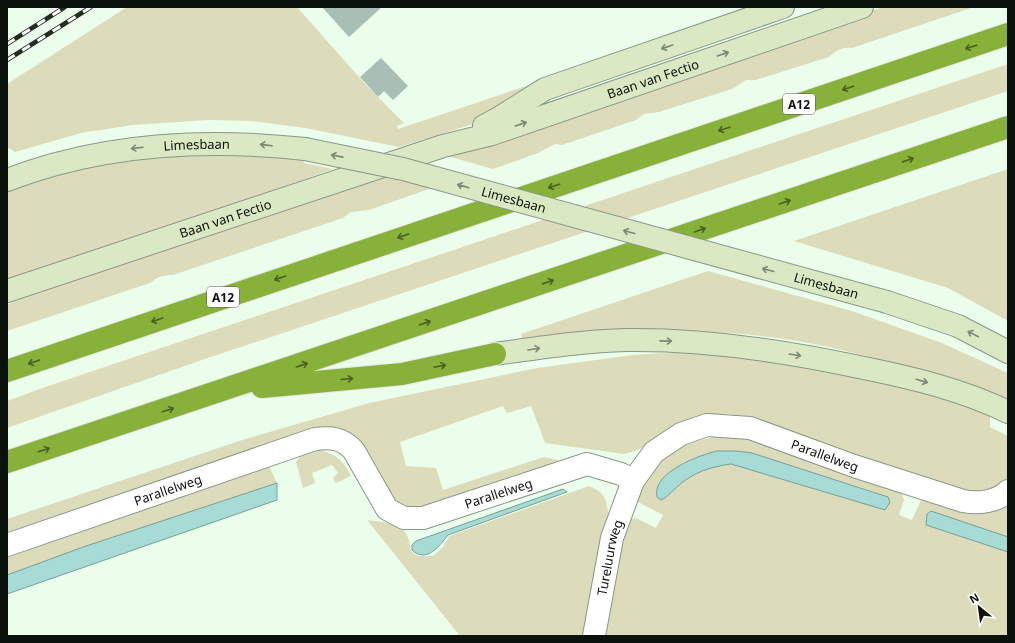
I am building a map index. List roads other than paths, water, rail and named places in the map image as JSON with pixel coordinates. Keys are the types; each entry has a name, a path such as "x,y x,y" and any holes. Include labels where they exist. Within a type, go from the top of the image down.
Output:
{"highway":[{"name":"A12","path":"7,371 1008,34"},
{"path":"7,462 225,391 1008,127"},
{"path":"225,391 402,374 495,354"}],"main road":[{"name":"Baan van Fectio","path":"443,146 499,118 545,89 783,7"},
{"name":"Baan van Fectio","path":"7,291 443,146 492,134 828,13 862,7"},
{"name":"Limesbaan","path":"7,180 31,171 110,151 168,144 256,144 305,150 403,169 887,302 958,326 1008,352"},
{"path":"495,354 561,344 627,340 676,341 744,346 830,360 903,376 945,388 1004,410"}],"street":[{"name":"Parallelweg","path":"7,545 315,439 327,437 339,439 348,444 354,450 387,509 404,518 423,518 587,464 621,474 633,480 654,452 681,434 707,426 750,428 854,466 964,502 975,503 989,501 1004,495 1008,491"},
{"name":"Tureluurweg","path":"594,636 612,538 633,480"}],"water":[{"path":"717,451 752,453 888,497 890,502 885,510 731,464 709,469 696,474 684,481 661,500 657,497 657,488 661,480 678,466 699,456"},
{"path":"277,483 277,500 7,594 7,575 86,546"},
{"path":"563,489 567,492 448,535 433,552 423,555 412,550 412,545 416,541"},
{"path":"931,511 1008,537 1008,552 926,525 927,514"}],"railway":[{"path":"7,44 65,7"},
{"path":"7,60 91,7"}]}
